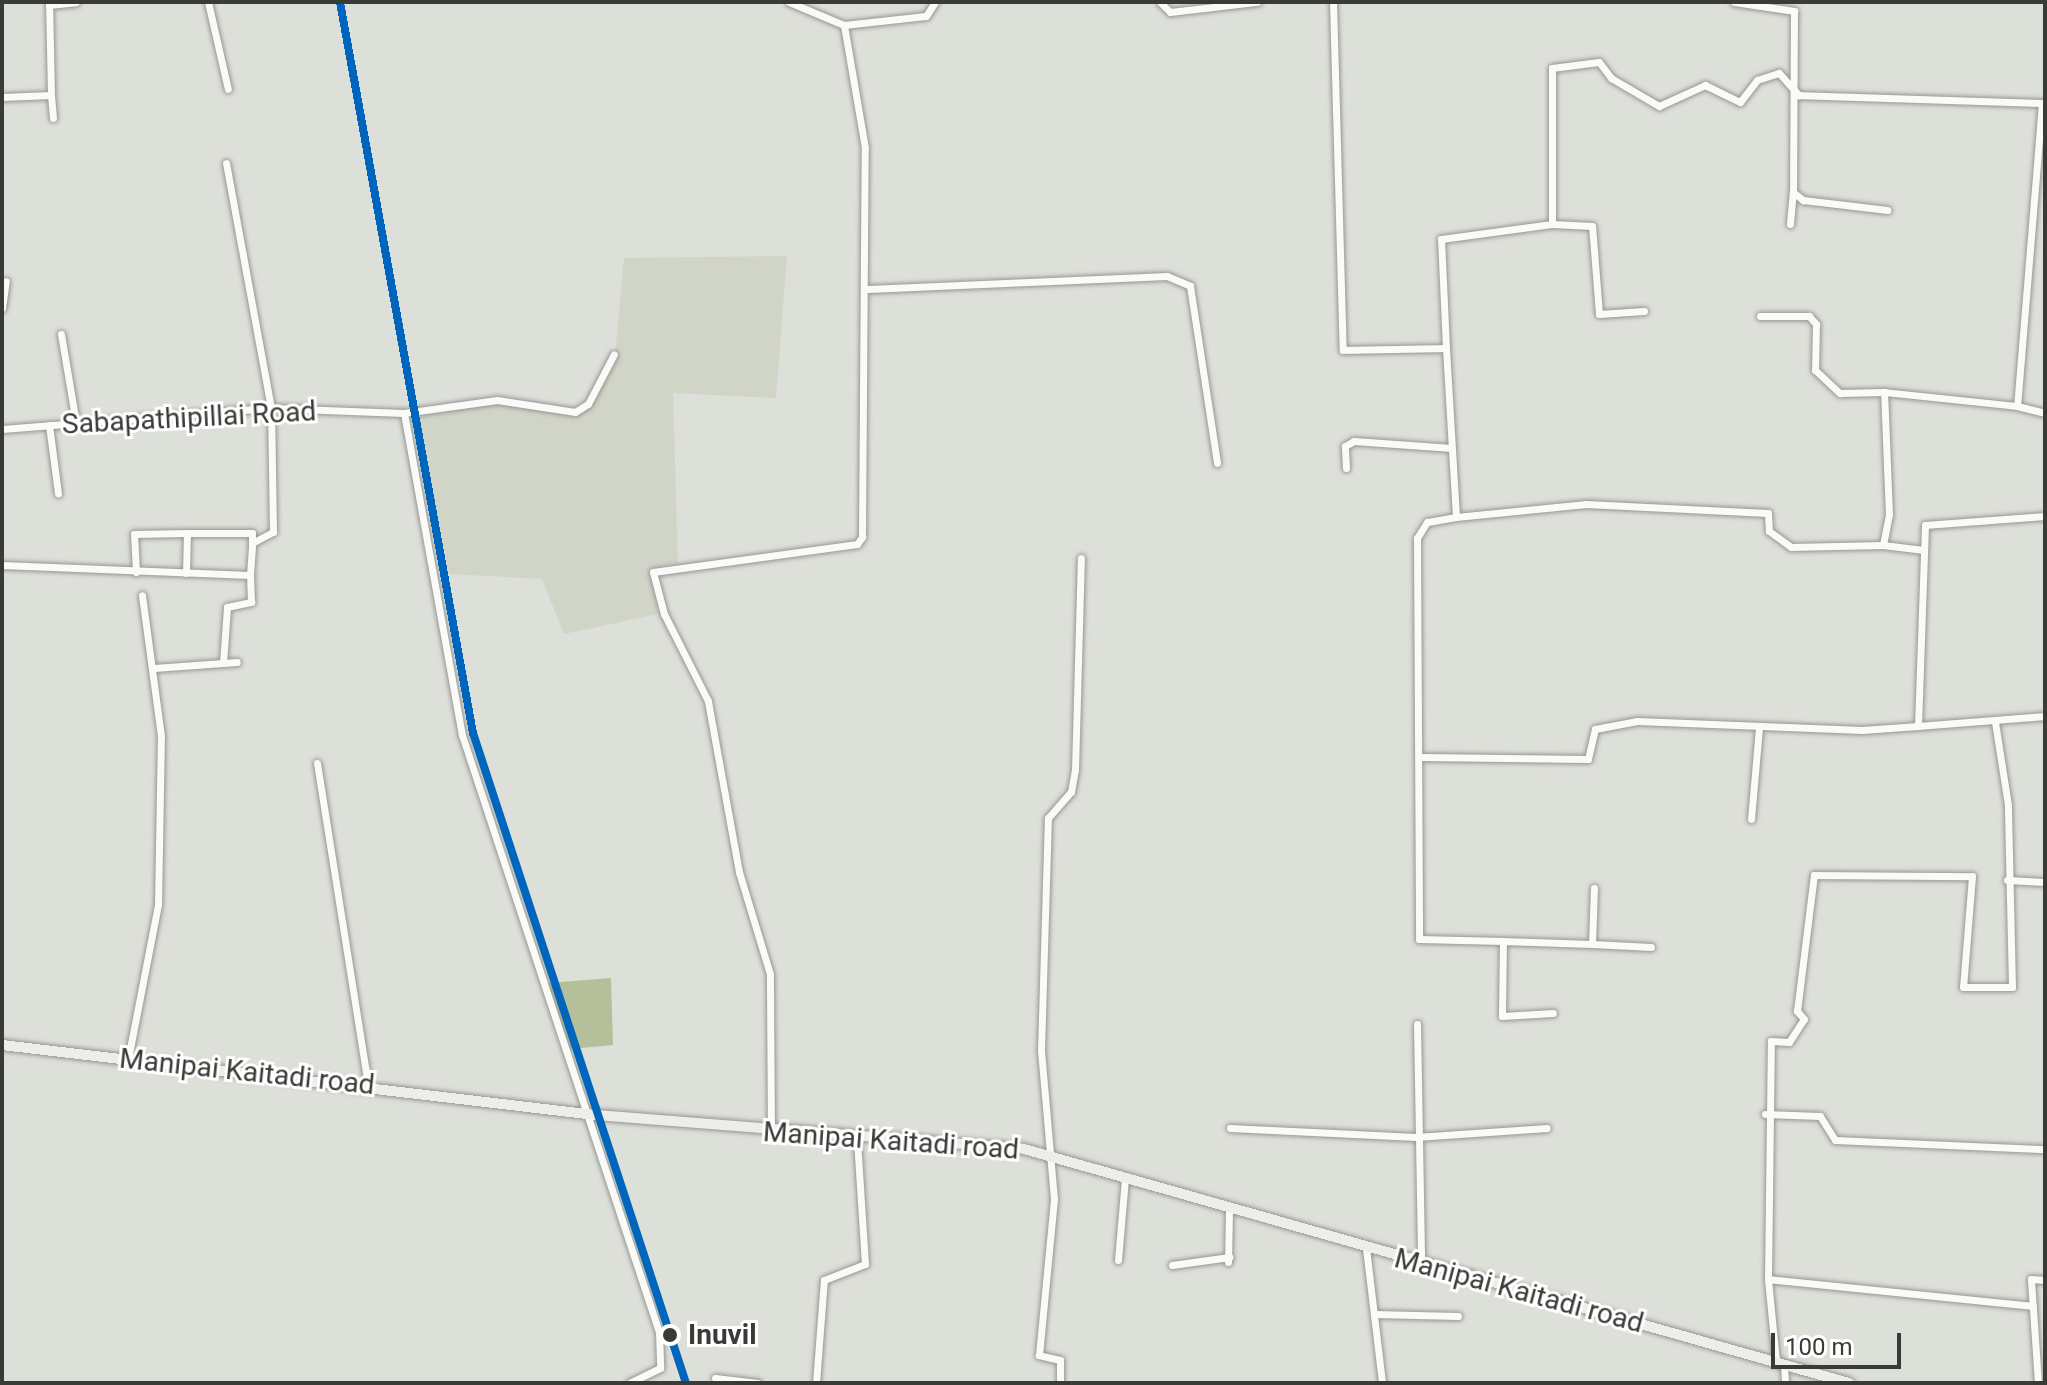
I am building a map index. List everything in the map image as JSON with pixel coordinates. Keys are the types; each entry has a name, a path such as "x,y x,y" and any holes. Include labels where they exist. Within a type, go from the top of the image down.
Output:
{"main road":[{"name":"Manipai Kaitadi road","path":"2,1045 368,1084 587,1114 1048,1156 1849,1383"}],"street":[{"path":"53,118 49,4 76,2"},
{"path":"208,2 228,89"},
{"path":"789,2 844,25 926,16 935,2"},
{"path":"1160,2 1170,12 1257,2"},
{"path":"1333,2 1343,350 1446,348"},
{"path":"1734,2 1794,11 1799,95 1790,224"},
{"path":"771,1133 770,974 739,872 708,701 664,614 653,572 857,544 867,518 865,148 844,25"},
{"path":"1552,224 1552,68 1599,62 1611,78 1659,106 1705,85 1740,102 1757,80 1779,73 1799,95 2044,103 2017,406"},
{"path":"2,97 51,95"},
{"path":"226,163 271,408 273,532 252,543"},
{"path":"1793,192 1803,200 1887,210"},
{"path":"1456,517 1441,239 1552,224 1592,226 1599,314 1644,311"},
{"path":"868,289 1167,276 1190,286 1217,463"},
{"path":"2,308 6,281"},
{"path":"1760,316 1809,316 1816,324 1815,370 1840,393 1884,392 2017,406 2045,413"},
{"path":"61,334 76,423"},
{"name":"Sabapathipillai Road","path":"2,429 271,408 404,413 497,400 575,412 588,404 614,354"},
{"path":"1883,545 1889,515 1884,392"},
{"path":"404,413 462,735 659,1332 660,1368 629,1383"},
{"path":"49,425 58,493"},
{"path":"1346,468 1345,446 1354,441 1452,448"},
{"path":"1651,947 1419,939 1421,757 1417,538 1427,522 1586,504 1753,512 1768,513 1769,531 1791,547 1883,545 1922,550"},
{"path":"1918,726 1925,525 2045,516"},
{"path":"186,573 187,533"},
{"path":"136,572 134,534 252,533 251,602 227,607 223,663"},
{"path":"1060,1383 1060,1360 1039,1355 1054,1199 1041,1051 1048,818 1071,792 1075,770 1081,558"},
{"path":"2,565 250,575"},
{"path":"128,1059 158,905 161,736 142,595"},
{"path":"154,668 237,662"},
{"path":"1421,757 1588,759 1595,729 1637,721 1759,728 1918,726 2045,716"},
{"path":"1785,1383 1768,1279 1765,1114 1771,1041 1789,1042 1804,1019 1797,1011 1814,875 1972,876 1963,987 2012,987 2007,880 2008,805 1995,722"},
{"path":"1751,819 1759,728"},
{"path":"317,763 368,1084"},
{"path":"2007,880 2045,882"},
{"path":"1592,944 1594,888"},
{"path":"1503,941 1502,1016 1553,1013"},
{"path":"1417,1024 1416,1137 1421,1264"},
{"path":"1765,1114 1820,1116 1835,1140 2045,1149"},
{"path":"1230,1128 1416,1137 1547,1128"},
{"path":"816,1383 824,1280 865,1264 857,1141"},
{"path":"1118,1260 1125,1178"},
{"path":"1172,1265 1228,1260 1229,1208"},
{"path":"1366,1248 1382,1383"},
{"path":"1768,1279 2033,1306"},
{"path":"2038,1383 2031,1279 2045,1280"},
{"path":"1374,1314 1458,1316"},
{"path":"715,1378 758,1383"}],"shaded area":[{"path":"787,256 776,398 673,393 678,563 649,568 658,614 564,634 542,579 449,574 417,413 497,402 575,414 589,405 615,355 624,258"}],"green space":[{"path":"611,978 613,1045 570,1049 548,983"}],"transit line":[{"path":"340,2 473,733 686,1383"}],"place":[{"name":"Inuvil","path":"670,1335"}]}
